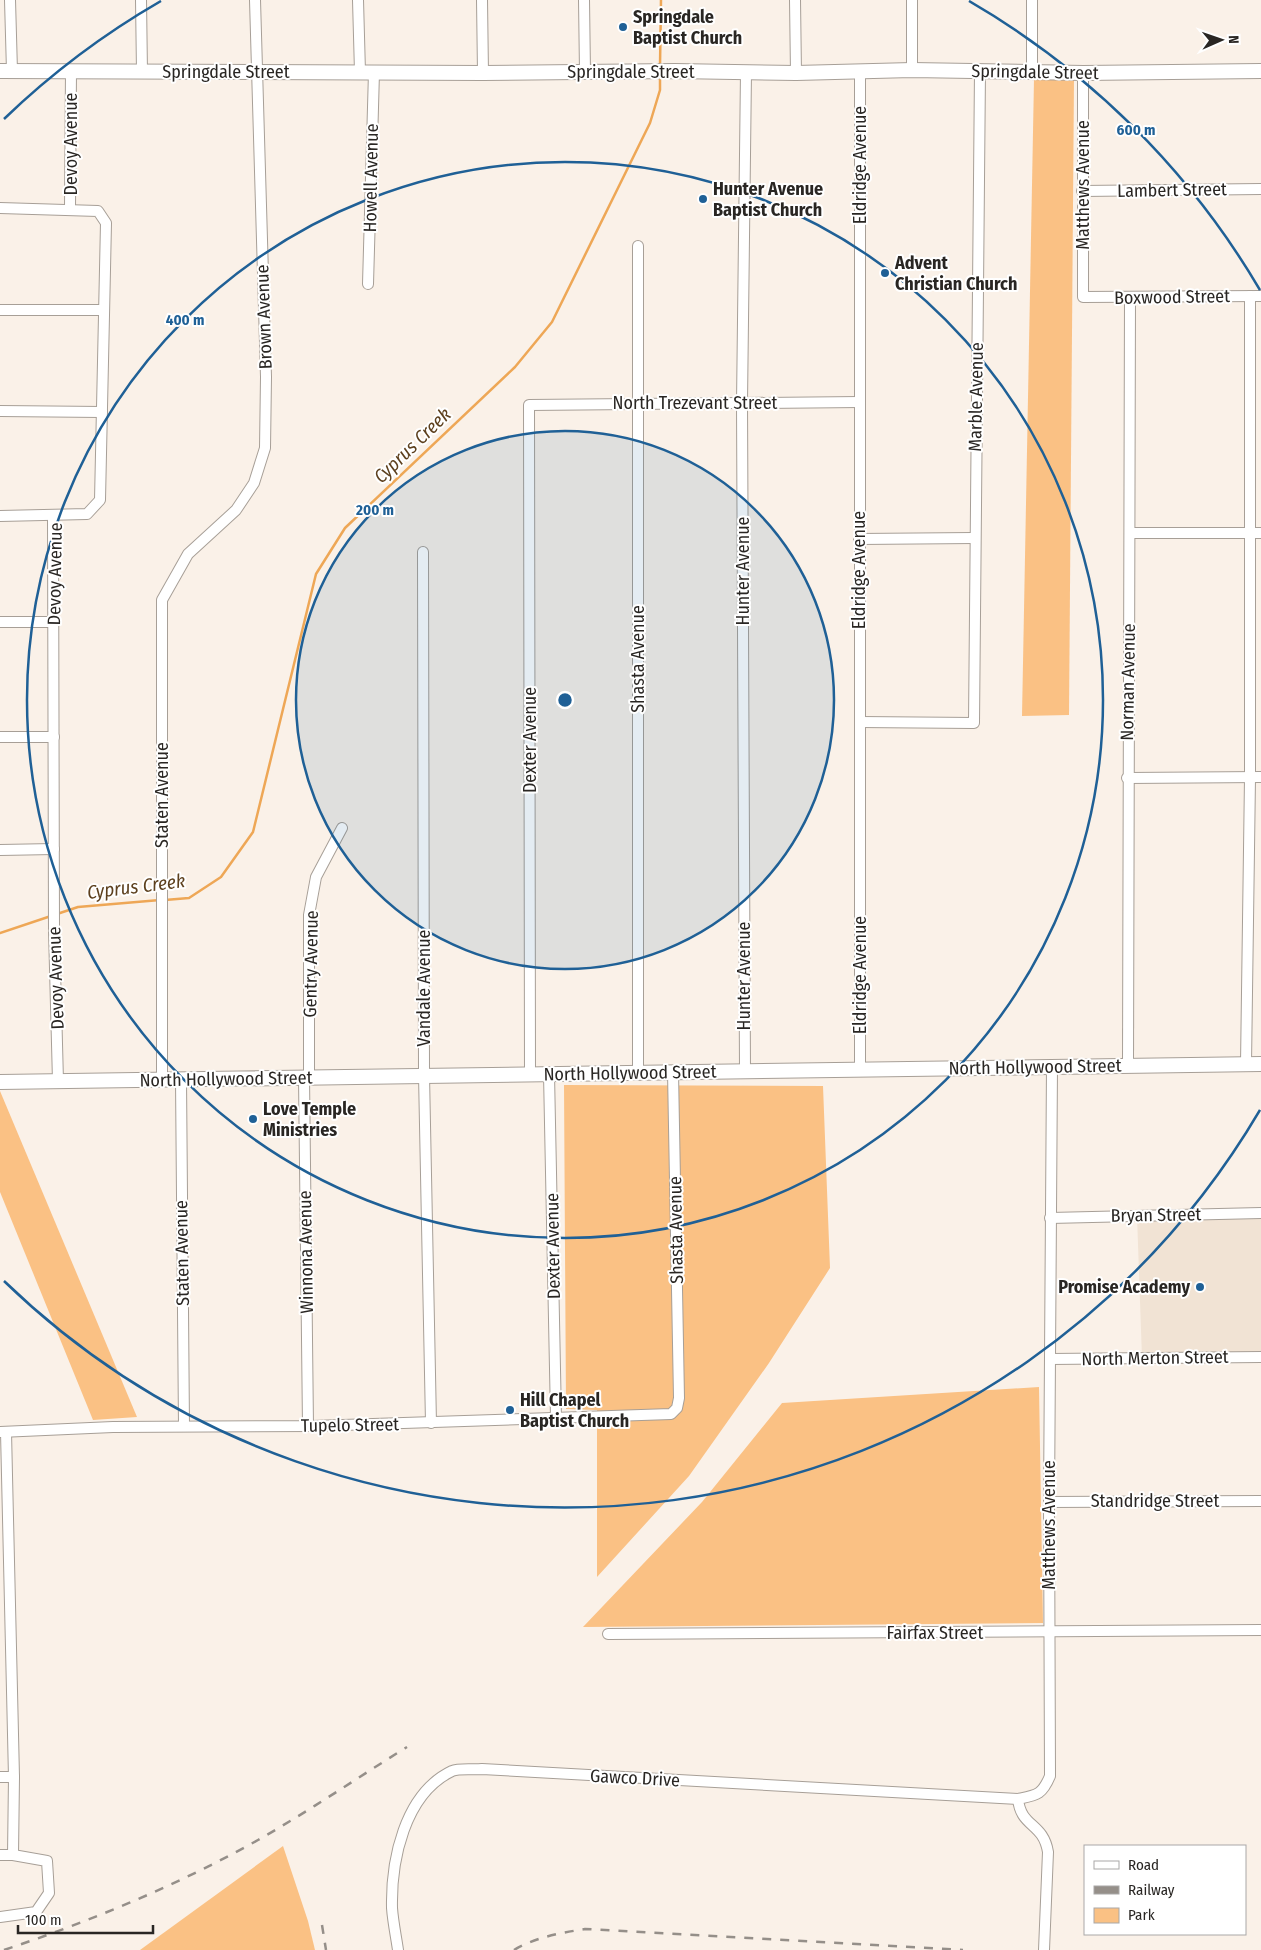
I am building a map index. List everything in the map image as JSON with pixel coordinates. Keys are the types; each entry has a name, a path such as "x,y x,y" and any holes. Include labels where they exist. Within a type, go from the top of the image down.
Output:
{"main road":[{"name":"Springdale Street","path":"6,71 483,73 645,71 796,73 912,70 1084,73 1261,71"},
{"name":"North Hollywood Street","path":"0,1082 1261,1064"}],"street":[{"path":"6,71 10,0"},
{"path":"141,0 142,72"},
{"name":"Brown Avenue","path":"162,600 188,554 236,510 250,490 265,448 266,377 255,0"},
{"name":"Howell Avenue","path":"358,0 367,72 368,284"},
{"path":"482,0 483,73"},
{"path":"584,0 585,72"},
{"path":"795,0 796,73"},
{"path":"912,0 912,70"},
{"path":"1032,0 1032,71"},
{"name":"Devoy Avenue","path":"58,1080 54,931 53,516 87,514 100,500 106,223 98,211 70,208 71,71"},
{"name":"Eldridge Avenue","path":"860,71 860,1069"},
{"name":"Marble Avenue","path":"860,722 974,724 974,538 980,71"},
{"name":"Hunter Avenue","path":"745,1071 742,403 746,72"},
{"name":"Matthews Avenue","path":"1083,297 1084,73"},
{"name":"Lambert Street","path":"1082,191 1261,189"},
{"path":"0,208 70,208"},
{"name":"Shasta Avenue","path":"638,246 638,1072"},
{"path":"1246,1064 1250,778 1250,296"},
{"name":"Boxwood Street","path":"1083,297 1261,296"},
{"name":"Norman Avenue","path":"1128,1066 1127,778 1131,533 1130,298"},
{"path":"0,310 103,310"},
{"name":"North Trezevant Street","path":"530,405 860,402"},
{"name":"Dexter Avenue","path":"530,405 530,1074"},
{"path":"0,411 102,412"},
{"path":"0,516 53,516"},
{"path":"1131,533 1261,533"},
{"path":"859,538 974,538"},
{"name":"Vandale Avenue","path":"423,552 424,1075 431,1423"},
{"name":"Staten Avenue","path":"162,600 162,1080"},
{"path":"0,622 53,622"},
{"path":"0,737 54,737"},
{"path":"1127,778 1261,777"},
{"name":"Gentry Avenue","path":"307,1077 310,915 316,877 342,828"},
{"path":"0,850 54,849"},
{"name":"Matthews Avenue","path":"1018,1799 1037,1795 1045,1789 1050,1776 1049,1502 1052,1067"},
{"name":"Shasta Avenue","path":"673,1072 679,1388"},
{"name":"Dexter Avenue","path":"549,1074 556,1418"},
{"name":"Winnona Avenue","path":"307,1077 308,1426"},
{"name":"Staten Avenue","path":"181,1080 184,1426"},
{"name":"Bryan Street","path":"1050,1218 1261,1213"},
{"name":"North Merton Street","path":"1050,1359 1261,1358"},
{"name":"Tupelo Street","path":"3,1432 184,1426 308,1426 666,1416 677,1408 679,1388"},
{"path":"3,1432 14,1777 13,1855"},
{"name":"Standridge Street","path":"1049,1502 1261,1501"},
{"name":"Fairfax Street","path":"608,1634 1261,1630"},
{"name":"Gawco Drive","path":"398,1950 392,1909 394,1865 406,1826 416,1805 432,1785 453,1770 482,1769 1018,1799"},
{"path":"0,1777 14,1777"},
{"path":"1018,1799 1019,1812 1041,1830 1047,1845 1044,1950"},
{"path":"0,1855 13,1855 47,1861 49,1893 36,1912 0,1917"}],"shaded area":[{"name":"Promise Academy","path":"1261,1213 1261,1357 1142,1358 1137,1216"}],"green space":[{"path":"1034,79 1074,79 1069,715 1022,716"},
{"path":"564,1085 823,1086 830,1268 769,1363 689,1476 597,1577 597,1410 566,1409"},
{"path":"0,1091 137,1417 93,1420 0,1192"},
{"path":"1039,1387 1043,1623 583,1627 702,1502 782,1403"},
{"path":"283,1846 308,1921 315,1950 140,1950"}],"waterway":[{"name":"Cyprus Creek","path":"660,66 661,0"},
{"name":"Cyprus Creek","path":"165,900 189,898 221,877 253,832 316,574 345,528 515,367 552,322 650,123 660,90 660,76"},
{"name":"Cyprus Creek","path":"57,914 78,907 160,900"},
{"name":"Cyprus Creek","path":"0,933 51,916"}],"railway":[{"path":"4,1950 102,1914 197,1872 277,1829 407,1747"},
{"path":"322,1925 326,1950"},
{"path":"514,1950 540,1939 585,1929 963,1950"}],"place":[{"name":"Springdale Baptist Church","path":"623,27"},
{"name":"Hunter Avenue Baptist Church","path":"703,199"},
{"name":"Advent Christian Church","path":"885,273"},
{"name":"Love Temple Ministries","path":"253,1119"},
{"name":"Promise Academy","path":"1200,1287"},
{"name":"Hill Chapel Baptist Church","path":"510,1410"}]}
